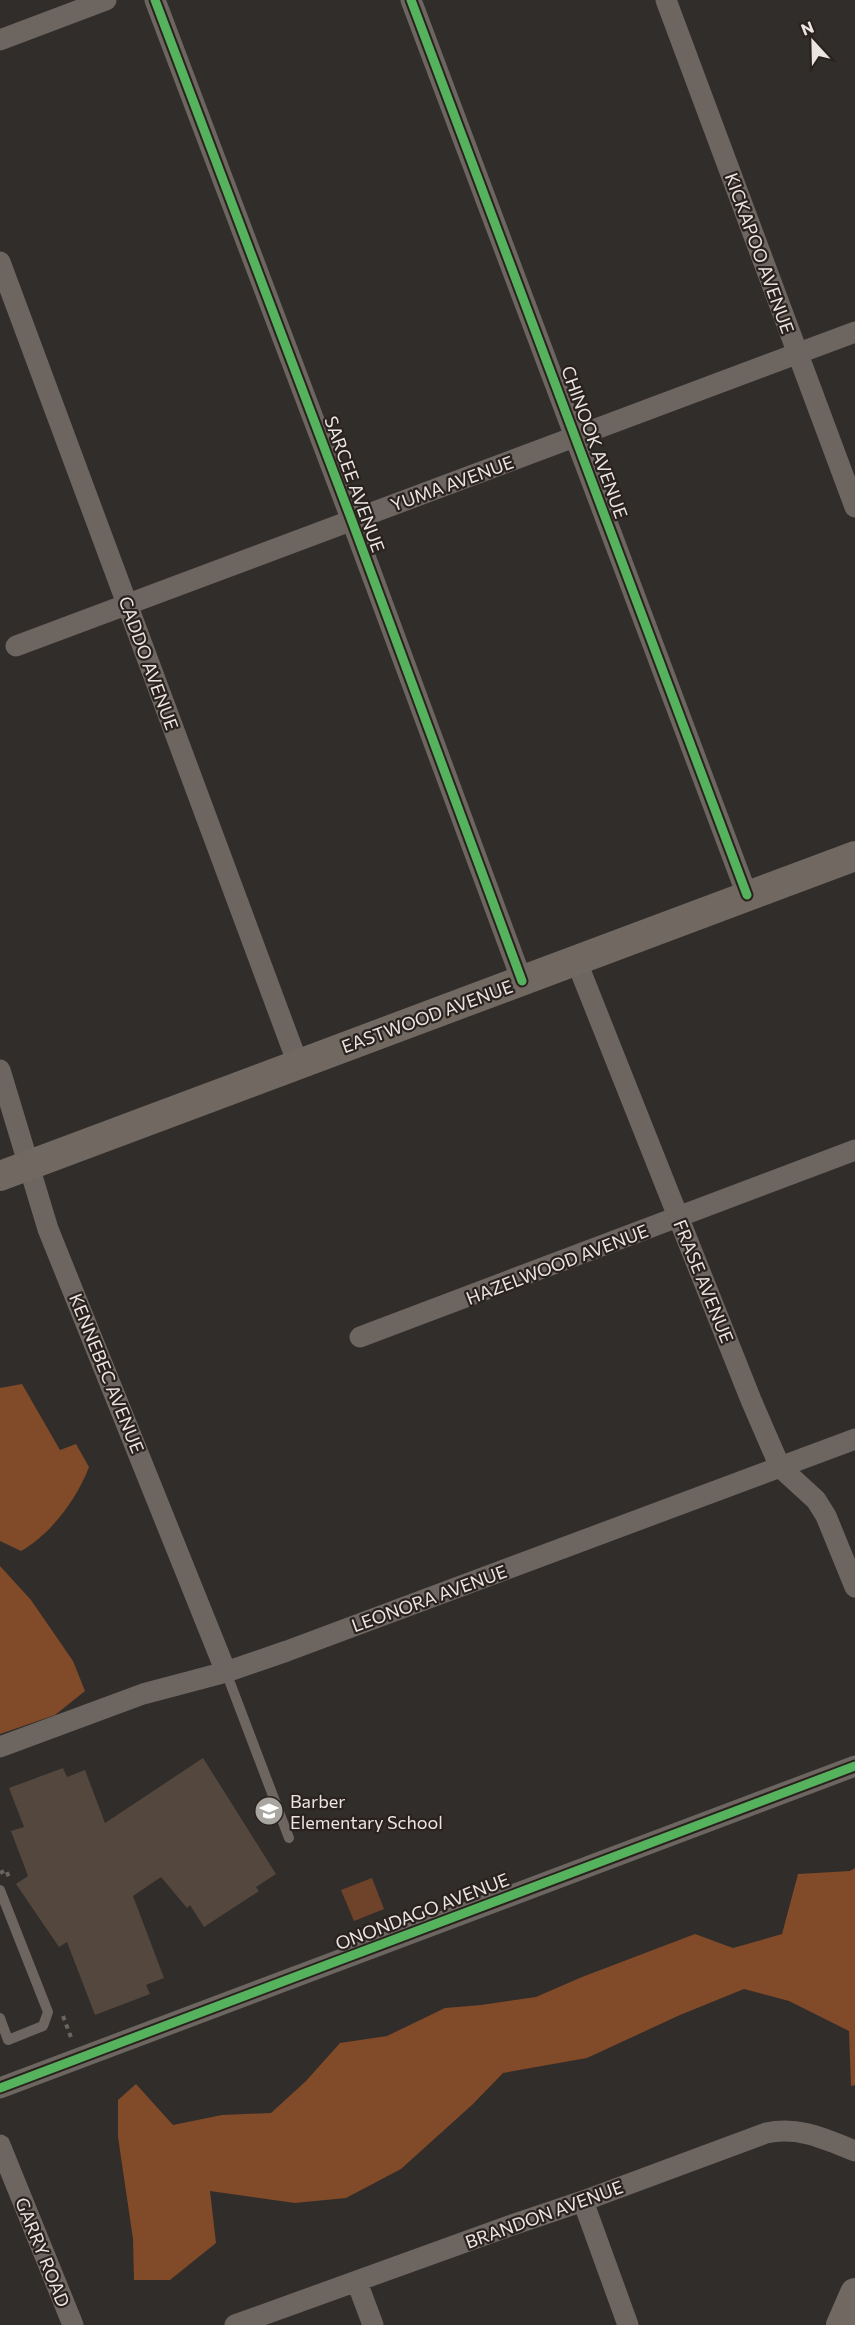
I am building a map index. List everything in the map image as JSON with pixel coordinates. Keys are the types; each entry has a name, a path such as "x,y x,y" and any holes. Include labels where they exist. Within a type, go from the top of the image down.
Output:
{"street":[{"path":"0,40 106,0"},
{"name":"SARCEE AVENUE","path":"155,0 352,521 522,981"},
{"name":"CHINOOK AVENUE","path":"411,0 747,896"},
{"name":"KICKAPOO AVENUE","path":"666,0 855,507"},
{"name":"CADDO AVENUE","path":"0,262 298,1064"},
{"name":"YUMA AVENUE","path":"16,646 855,332"},
{"name":"EASTWOOD AVENUE","path":"0,1176 855,856"},
{"name":"FRASE AVENUE","path":"576,960 780,1467 816,1500 826,1516 855,1587"},
{"name":"KENNEBEC AVENUE","path":"0,1070 48,1229 226,1672"},
{"name":"HAZELWOOD AVENUE","path":"360,1338 855,1150"},
{"name":"LEONORA AVENUE","path":"0,1747 143,1694 226,1672 287,1651 855,1439"},
{"name":"ONONDAGO AVENUE","path":"0,2088 855,1766"},
{"name":"BRANDON AVENUE","path":"235,2325 756,2137 781,2130 797,2130 855,2151"},
{"name":"GARRY ROAD","path":"0,2145 73,2325"},
{"path":"583,2201 628,2325"},
{"path":"357,2282 374,2325"},
{"path":"841,2325 855,2292"}],"lane":[{"path":"226,1672 289,1838"},
{"path":"0,1890 48,2012 43,2026 8,2040 0,2018"}],"path":[{"path":"68,2030 72,2040"}],"shaded area":[{"path":"22,1384 60,1450 76,1444 89,1467 78,1491 62,1515 43,1535 21,1551 0,1541 0,1388"},
{"path":"0,1566 31,1600 73,1661 85,1691 55,1715 0,1734"},
{"path":"855,1868 855,2085 851,2086 849,2031 789,2001 744,1989 680,2015 587,2058 503,2073 473,2104 401,2169 346,2198 295,2203 210,2191 216,2243 170,2280 134,2280 133,2239 118,2137 118,2100 136,2084 173,2125 222,2115 271,2113 306,2081 340,2043 387,2036 445,2008 536,1997 695,1934 733,1948 782,1934 798,1874 850,1871"},
{"path":"372,1878 384,1909 354,1921 341,1890"}],"building":[{"path":"203,1758 276,1874 256,1887 259,1891 204,1927 190,1905 187,1908 161,1877 133,1896 164,1978 146,1985 150,1994 95,2015 67,1942 59,1947 16,1884 28,1876 11,1831 24,1827 9,1788 63,1768 67,1777 85,1770 105,1823"}],"cycle path":[{"path":"155,0 352,521 522,981"},
{"path":"411,0 747,895"},
{"path":"0,2088 855,1766"}],"place":[{"name":"Barber Elementary School","path":"269,1811"}]}
